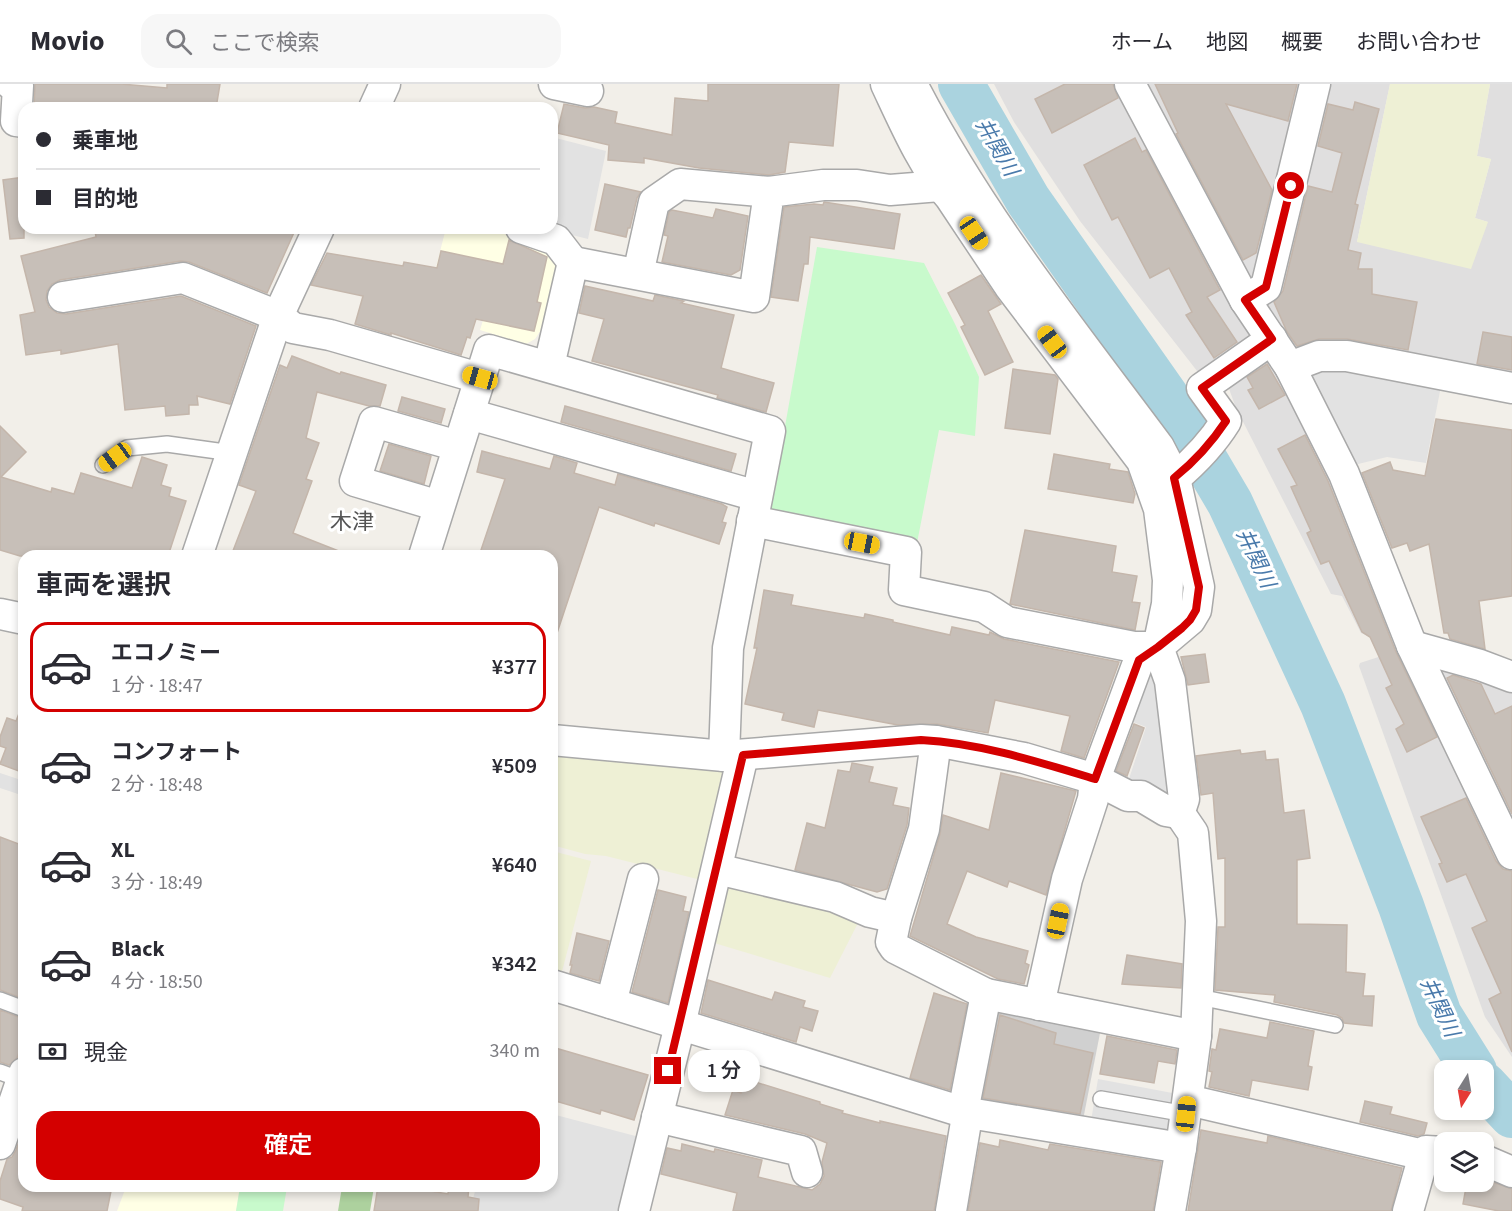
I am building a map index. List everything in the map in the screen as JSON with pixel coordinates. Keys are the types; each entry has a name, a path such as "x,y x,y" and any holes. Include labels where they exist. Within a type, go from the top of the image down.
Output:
{"street":[{"path":"11,84 18,86 16,121 18,121"},
{"path":"377,102 385,84"},
{"path":"550,102 555,84 588,92"},
{"path":"886,84 907,128 940,186 951,197 1010,287 1142,461 1159,509 1168,580 1167,604 1158,647 1170,681 1184,799 1178,811"},
{"path":"912,84 970,185 1017,256 1159,447 1181,473 1199,587 1196,610 1190,620 1139,660 1095,779 1094,799 1067,879 1039,1005"},
{"path":"1130,84 1245,300 1290,366 1344,474 1412,646 1512,854"},
{"path":"1245,300 1266,287 1315,84"},
{"path":"638,274 654,202 680,184 769,192 823,184 857,185 890,190 940,186"},
{"path":"538,234 556,240 573,262 754,297 769,192"},
{"path":"199,550 278,316 316,234"},
{"path":"549,366 573,262"},
{"path":"63,297 183,278 278,316 293,328 330,335 480,378"},
{"path":"1181,473 1220,432 1226,421 1202,388 1272,339"},
{"path":"426,550 489,350 770,431 728,648 734,755 717,869 634,1211"},
{"path":"1290,366 1319,356 1347,356 1512,388"},
{"path":"469,414 754,509 906,552 904,590 984,607 1007,622 1134,647 1158,647"},
{"path":"439,506 355,481 374,422 458,446"},
{"path":"0,614 18,618"},
{"path":"1412,646 1480,665 1512,677"},
{"path":"558,740 734,755 921,740 936,741 1024,758 1095,779 1128,796 1141,796 1166,811 1178,811"},
{"path":"936,741 924,829 896,918 891,942 895,948 986,994 1196,1036"},
{"path":"1170,1211 1196,1036 1201,921 1193,832 1178,811"},
{"path":"717,869 835,897 870,912 896,918"},
{"path":"611,1004 643,879"},
{"path":"558,987 963,1112 1181,1148"},
{"path":"951,1211 966,1122 963,1112 986,994"},
{"path":"0,1144 15,1075"},
{"path":"1187,1107 1434,1153 1408,1211"},
{"path":"657,1117 801,1151 807,1172"},
{"path":"1494,1164 1512,1172"}],"lane":[{"path":"103,465 127,448 167,444 232,453"},
{"path":"1199,997 1335,1024"},
{"path":"0,1000 18,1007"},
{"path":"1101,1099 1187,1107"}],"shaded area":[{"path":"994,84 1114,84 1204,255 1256,337 1201,376 1080,221 1014,122"},
{"path":"1142,84 1308,84 1254,288"},
{"path":"1320,84 1390,84 1357,242 1488,222 1475,218 1491,159 1477,156 1490,84 1512,84 1512,380 1298,354 1264,301"},
{"path":"1390,84 1490,84 1477,156 1491,159 1475,218 1488,222 1471,269 1357,242"},
{"path":"558,139 606,151 588,239 558,232"},
{"path":"444,234 504,234 552,246 559,260 543,327 535,339 526,344 480,330 485,314 427,303"},
{"path":"1267,354 1329,467 1392,633 1378,640 1361,633 1342,596 1331,594 1236,408 1228,386"},
{"path":"1318,362 1442,381 1426,463 1387,457 1354,465 1305,367"},
{"path":"1403,649 1512,886 1512,1057 1485,1017 1359,666 1360,663"},
{"path":"1437,661 1512,683 1512,826"},
{"path":"1145,670 1154,671 1172,793 1159,797 1129,779 1146,727 1123,718"},
{"path":"558,755 719,770 726,773 705,881 606,856 585,854 558,847"},
{"path":"0,773 18,779 18,794 0,788"},
{"path":"558,853 591,861 560,979 558,978"},
{"path":"723,884 827,909 859,921 830,978 711,942"},
{"path":"993,1000 1102,1023 1082,1125 973,1106"},
{"path":"1098,1079 1183,1095 1176,1141 1090,1127"},
{"path":"558,1116 643,1138 624,1211 470,1211 475,1192 558,1192"},
{"path":"124,1192 239,1192 236,1211 117,1211"}],"green space":[{"path":"817,247 924,263 979,377 975,436 939,430 917,543 769,516"},
{"path":"239,1192 286,1192 283,1211 236,1211"},
{"path":"341,1192 373,1192 370,1211 338,1211"}],"building":[{"path":"35,84 121,84 167,88 167,84 220,84 217,102 34,102"},
{"path":"708,84 839,84 833,146 789,142 785,172 769,175 699,168 644,158 644,163 608,160 609,145 558,133 564,104 617,112 615,123 672,135 675,98 708,101"},
{"path":"1065,84 1113,84 1118,98 1052,133 1035,99"},
{"path":"1155,84 1297,84 1288,121 1226,104 1272,190 1256,253 1243,260 1176,134 1178,133"},
{"path":"1355,102 1379,109 1355,204 1358,205 1348,250 1361,253 1358,269 1372,269 1372,294 1417,302 1408,350 1347,339 1319,339 1297,346 1287,332 1274,302 1283,291 1308,186 1332,192 1342,153 1318,146 1328,104 1353,110"},
{"path":"1135,138 1142,152 1146,150 1220,290 1207,297 1237,342 1214,358 1186,315 1192,312 1169,268 1150,278 1118,217 1112,220 1084,165"},
{"path":"18,178 18,234 24,234 24,238 10,239 3,180"},
{"path":"605,184 641,192 637,198 626,237 595,230"},
{"path":"824,202 900,214 894,249 810,237 808,264 804,264 798,301 771,297 784,207 823,205"},
{"path":"716,209 748,216 740,270 731,275 662,262 668,236 664,235 669,212 672,210 713,218"},
{"path":"96,234 293,234 267,293 189,262 181,261 60,280 52,284 47,291 46,300 49,307 57,313 66,314 181,296 256,326 230,404 197,396 198,405 189,405 189,414 166,416 165,406 125,410 118,344 61,354 61,350 26,355 20,315 35,312 21,256 96,237"},
{"path":"509,240 547,257 537,302 541,303 534,331 476,319 461,355 355,324 363,296 311,285 327,253 403,266 404,262 437,268 441,251 503,264"},
{"path":"981,275 1001,304 988,311 1013,362 985,375 961,327 965,325 948,293"},
{"path":"585,286 653,301 655,295 734,315 721,368 774,383 766,412 717,398 718,395 592,361 604,319 579,313"},
{"path":"1483,332 1512,337 1512,370 1477,364"},
{"path":"292,356 340,374 341,372 386,385 380,406 369,406 317,392 306,438 319,443 306,479 312,481 293,533 336,550 233,550 256,491 239,485 280,365 287,368"},
{"path":"1267,364 1285,395 1259,409 1248,390 1253,388 1247,377"},
{"path":"1013,369 1055,375 1058,379 1050,434 1005,428"},
{"path":"402,397 445,409 441,423 398,411"},
{"path":"565,406 736,454 731,471 561,422"},
{"path":"1436,419 1512,430 1512,596 1479,601 1485,649 1450,639 1448,633 1444,633 1429,544 1410,551 1407,543 1392,548 1362,473 1390,462 1393,470 1425,476"},
{"path":"0,426 26,452 1,477 51,492 52,488 74,494 81,473 132,488 142,457 167,465 161,485 171,488 169,496 186,501 170,550 18,550 18,555 0,550"},
{"path":"1305,435 1328,481 1396,652 1437,737 1407,752 1396,729 1404,724 1386,688 1392,685 1370,637 1362,632 1329,561 1321,564 1307,533 1311,531 1291,487 1297,485 1278,449"},
{"path":"389,444 431,456 424,484 380,471"},
{"path":"482,451 550,469 554,456 577,463 574,473 615,485 618,474 722,504 727,507 722,522 726,523 719,544 655,523 654,526 599,507 558,630 558,550 481,550 505,479 477,472"},
{"path":"1054,454 1110,464 1109,469 1128,472 1135,494 1133,503 1048,489"},
{"path":"1025,530 1116,546 1112,572 1137,576 1132,602 1140,603 1135,630 1010,604"},
{"path":"764,590 793,595 791,605 864,618 865,614 950,635 952,627 989,635 990,632 1004,639 1119,662 1084,758 1061,751 1070,716 995,700 988,733 937,724 898,725 818,710 814,727 782,720 784,713 745,704 757,648 754,648"},
{"path":"1205,654 1209,682 1188,685 1181,657"},
{"path":"1453,675 1481,684 1495,714 1512,706 1512,814 1447,678"},
{"path":"18,716 18,771 0,764 6,748 0,746 0,737 7,718 16,721"},
{"path":"1134,724 1144,728 1127,776 1116,771"},
{"path":"1240,750 1241,754 1265,751 1266,760 1278,759 1284,813 1304,810 1310,858 1297,860 1297,924 1347,925 1346,972 1365,974 1363,996 1374,996 1372,1026 1344,1023 1337,1015 1274,1002 1275,995 1215,990 1218,927 1225,927 1225,858 1218,859 1213,793 1201,795 1196,756"},
{"path":"852,763 873,767 869,782 897,788 893,805 909,808 907,825 887,889 877,892 795,870 807,823 825,828 838,770 850,772"},
{"path":"1001,773 1076,791 1046,895 1009,881 1007,887 967,871 947,924 976,937 1028,951 1025,963 1029,965 1024,984 998,979 910,936 940,834 943,815 989,830"},
{"path":"1466,798 1496,861 1503,869 1512,871 1512,1052 1489,999 1501,993 1472,928 1487,921 1466,874 1447,882 1439,864 1442,863 1421,817"},
{"path":"0,837 18,844 18,997 0,990"},
{"path":"658,890 686,897 683,911 689,912 668,1003 632,992"},
{"path":"577,933 609,941 599,981 570,973"},
{"path":"1127,955 1182,964 1181,988 1122,984"},
{"path":"708,980 772,1000 775,992 805,1001 803,1007 818,1011 812,1031 800,1027 796,1042 701,1013"},
{"path":"934,993 967,1004 950,1090 910,1078"},
{"path":"0,1010 18,1017 18,1055 9,1065 0,1062"},
{"path":"1000,1015 1056,1033 1054,1044 1093,1053 1080,1114 983,1098"},
{"path":"1270,1022 1314,1031 1308,1066 1312,1067 1308,1090 1252,1080 1249,1096 1209,1087 1212,1072 1209,1071 1212,1049 1216,1050 1220,1029 1267,1038"},
{"path":"1107,1036 1177,1050 1175,1064 1158,1061 1154,1083 1100,1074"},
{"path":"558,1049 648,1075 634,1120 601,1110 600,1114 558,1102"},
{"path":"752,1081 820,1102 820,1104 843,1111 842,1113 946,1136 934,1211 733,1211 737,1193 661,1174 667,1148 681,1151 682,1144 762,1160 758,1177 812,1190 820,1184 824,1176 822,1162 827,1143 805,1134 725,1115 733,1090 741,1093 743,1085 750,1087"},
{"path":"1365,1101 1392,1107 1390,1114 1427,1123 1424,1134 1418,1136 1360,1122"},
{"path":"1201,1130 1267,1143 1268,1136 1402,1168 1391,1211 1188,1211"},
{"path":"1000,1140 1048,1150 1050,1144 1161,1162 1153,1211 968,1211 980,1143 999,1147"},
{"path":"18,1144 18,1192 111,1192 107,1211 22,1211 23,1207 0,1199 0,1181 7,1159 12,1157"},
{"path":"1494,1183 1512,1189 1512,1211 1499,1211 1463,1204 1465,1192 1494,1192"},
{"path":"377,1192 448,1194 448,1192 468,1192 468,1197 479,1199 478,1211 374,1211"}],"waterway":[{"name":"井関川","path":"961,84 1028,200 1174,408 1230,503 1323,704 1401,906 1439,1015 1467,1060"},
{"name":"井関川","path":"1494,1096 1512,1115"}],"district":[{"name":"木津","path":"352,521"}],"route":[{"path":"668,1071 743,755 921,740 936,741 1024,758 1095,779 1139,660 1182,628 1196,610 1199,587 1174,478 1187,468 1220,432 1226,421 1202,388 1272,339 1245,300 1266,287 1291,186"}]}
